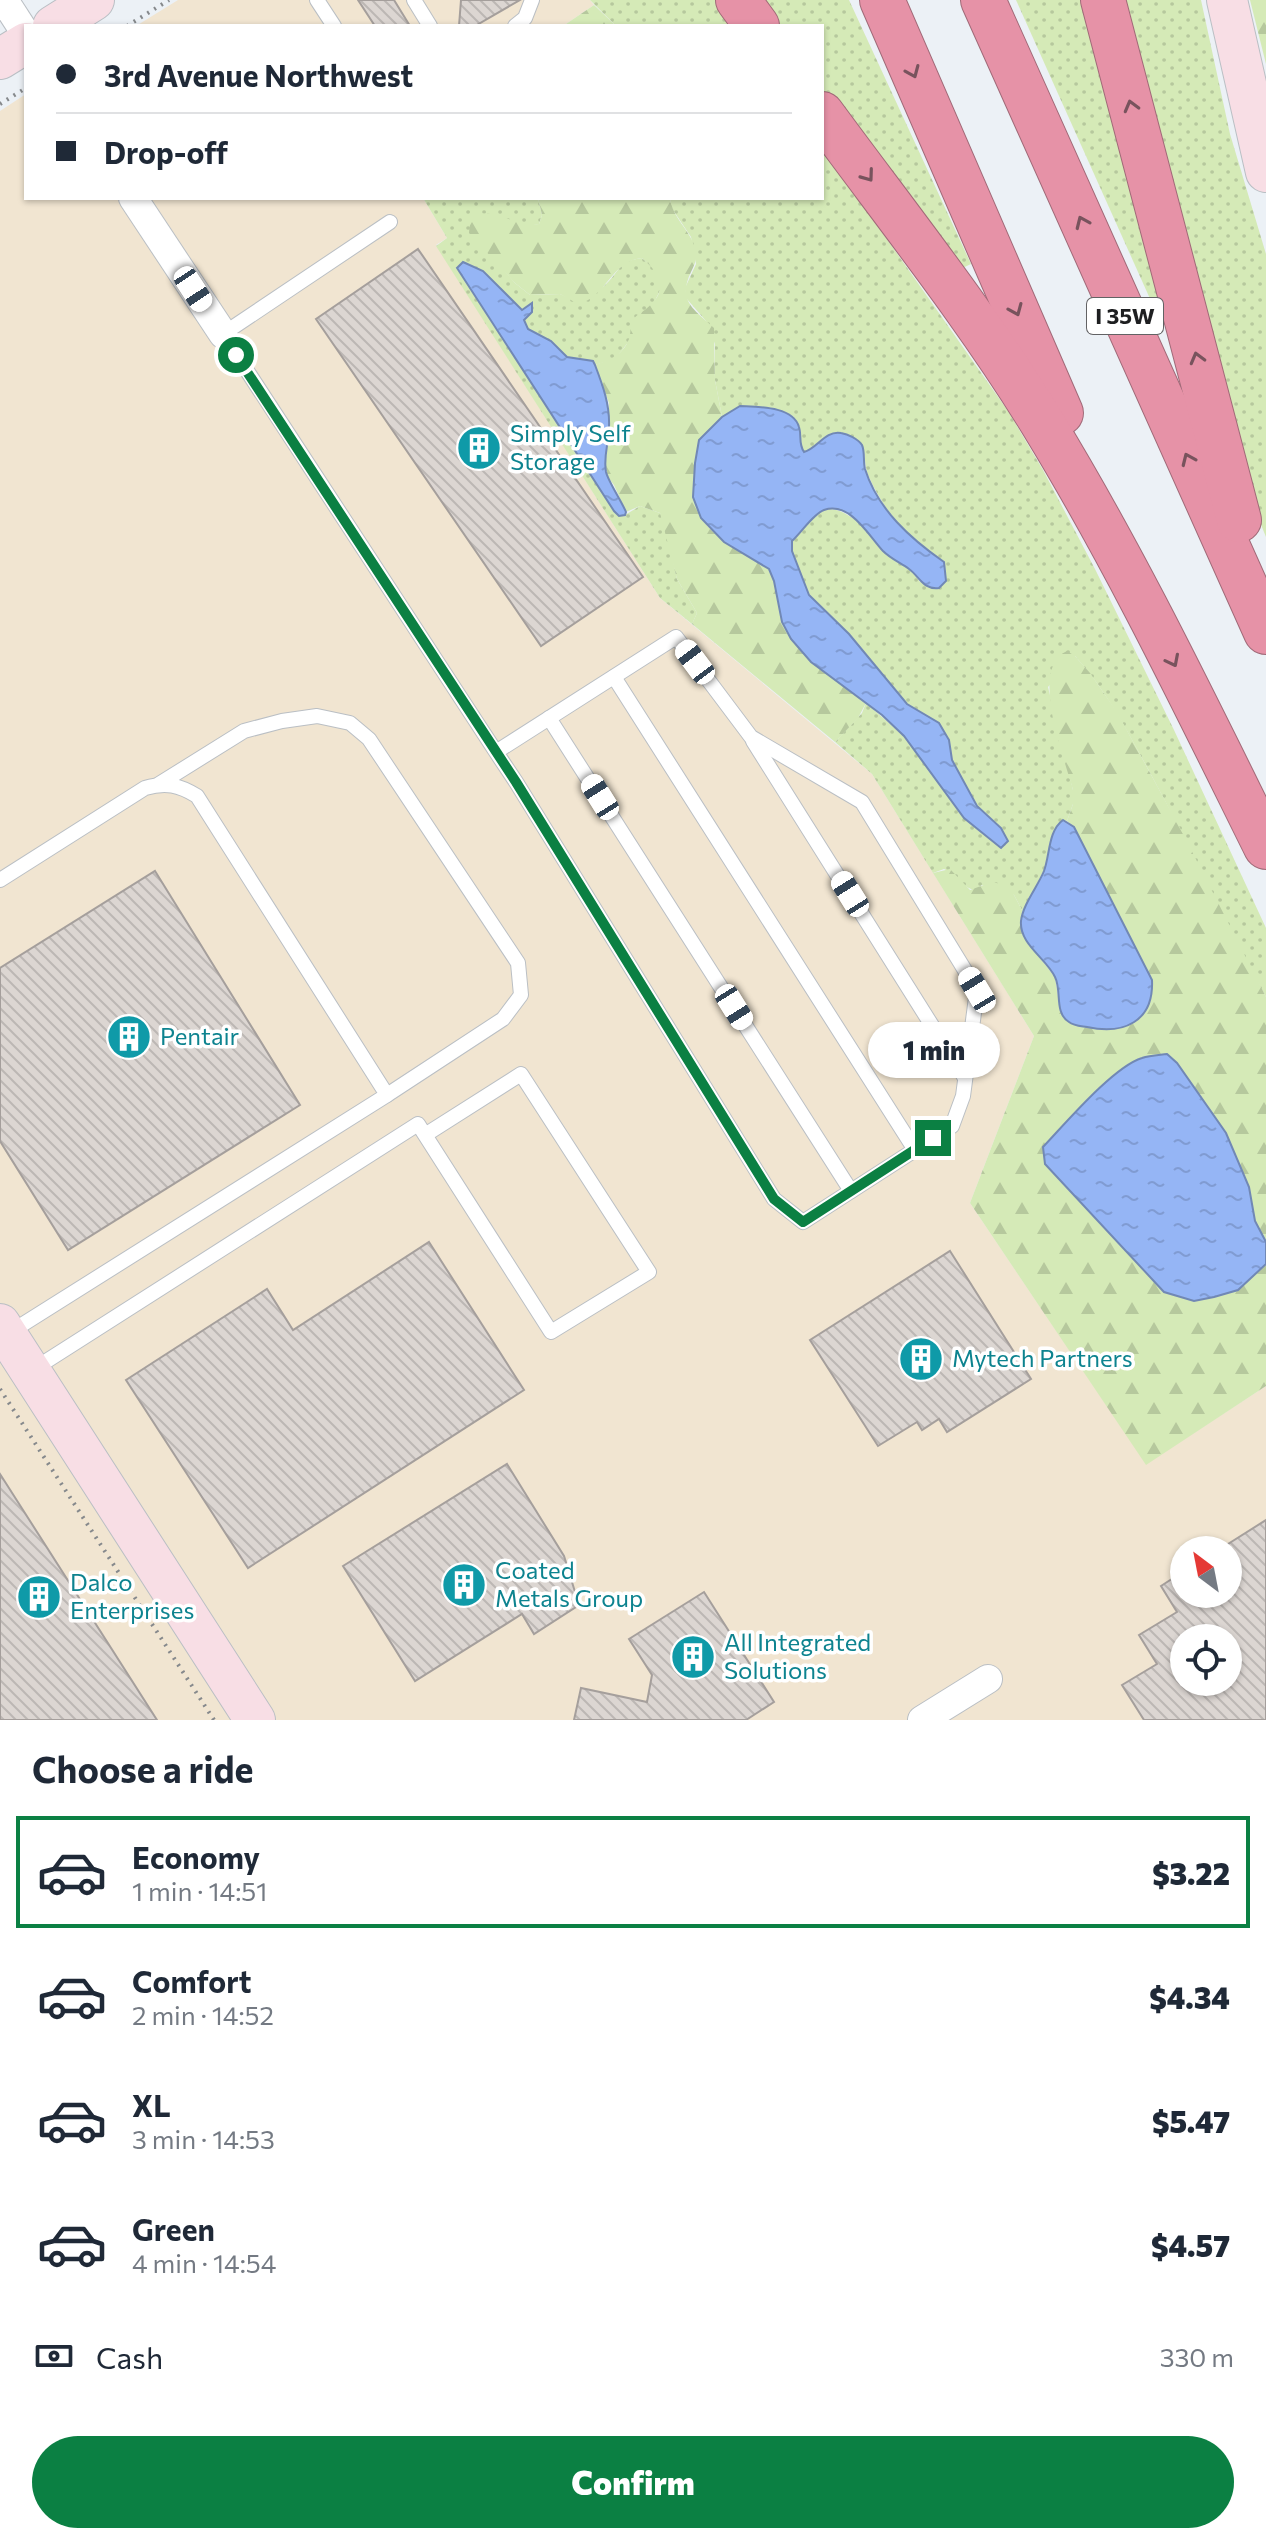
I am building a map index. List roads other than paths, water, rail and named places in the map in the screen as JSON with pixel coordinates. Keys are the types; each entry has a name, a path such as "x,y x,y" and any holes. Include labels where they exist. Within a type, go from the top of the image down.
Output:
{"highway":[{"path":"738,0 756,24"},
{"path":"882,0 1139,591"},
{"name":"I 35W","path":"983,0 1266,632"},
{"path":"1103,0 1266,623"},
{"path":"824,117 978,325 1041,421 1139,591 1266,847"}],"street":[{"path":"4,0 24,31"},
{"path":"56,24 94,0"},
{"path":"1227,0 1266,172"},
{"path":"0,59 24,44"},
{"path":"134,200 223,334"},
{"path":"3,1330 15,1380 255,1720"},
{"path":"922,1720 988,1679"}],"lane":[{"path":"317,0 333,24"},
{"path":"414,0 429,24"},
{"path":"518,24 525,18 532,0"},
{"path":"390,222 223,334 516,782 774,1199 803,1222 952,1126 963,1096 977,990 862,802 751,737"},
{"path":"496,752 676,637 751,737 965,1078"},
{"path":"614,677 915,1150"},
{"path":"3,1330 387,1095 503,1019 521,995 518,963 369,739 350,723 317,716 244,731 159,784"},
{"path":"549,718 851,1191"},
{"path":"0,880 145,788 174,784 197,796 387,1095"},
{"path":"15,1380 418,1124 425,1135 551,1332 649,1272 521,1074 425,1135"}],"water":[{"path":"463,262 483,271 522,310 532,303 532,312 524,320 528,329 551,341 567,357 593,361 608,411 606,472 625,515 619,516 614,511 457,268"},
{"path":"740,406 774,409 790,415 799,427 804,452 830,434 847,434 858,441 863,448 865,469 878,498 908,533 944,562 946,581 939,588 929,587 886,554 858,522 842,510 824,510 792,541 792,551 809,595 849,634 907,704 939,723 949,740 952,760 977,806 1001,828 1008,841 1001,848 964,818 904,736 882,715 811,662 791,639 782,622 769,569 724,542 701,518 693,497 699,440 722,417"},
{"path":"1063,820 1074,827 1152,980 1148,1006 1134,1022 1124,1027 1100,1029 1075,1025 1064,1018 1055,977 1024,937 1021,921 1025,908 1044,871 1055,830"},
{"path":"1167,1054 1177,1063 1226,1133 1249,1187 1255,1221 1266,1242 1266,1264 1238,1290 1194,1301 1164,1292 1045,1164 1043,1147 1117,1072 1142,1058"}],"place":[{"name":"Simply Self Storage","path":"479,448"},
{"name":"Pentair","path":"129,1037"},
{"name":"Mytech Partners","path":"921,1359"},
{"name":"Coated Metals Group","path":"464,1585"},
{"name":"Dalco Enterprises","path":"39,1597"},
{"name":"All Integrated Solutions","path":"693,1657"}]}
